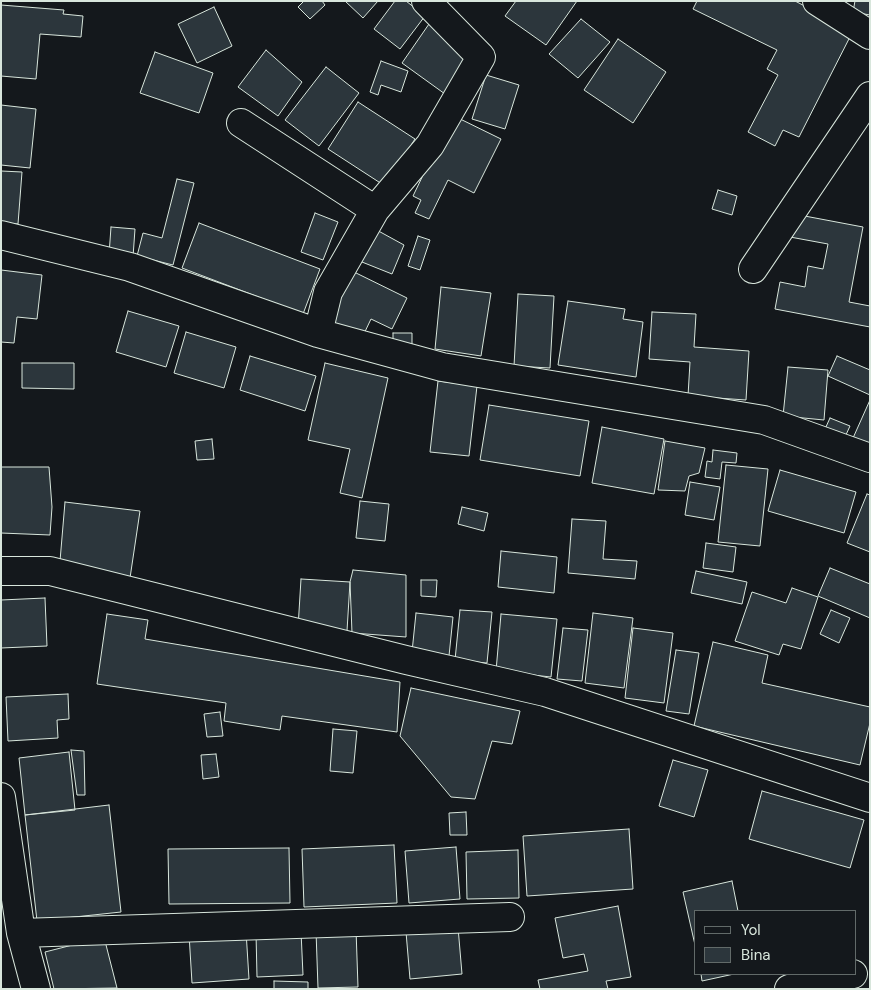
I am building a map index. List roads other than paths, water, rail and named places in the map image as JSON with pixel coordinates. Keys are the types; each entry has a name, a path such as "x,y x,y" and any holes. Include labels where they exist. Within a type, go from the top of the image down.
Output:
{"street":[{"path":"318,333 328,292 375,210 430,145 481,57 426,1"},
{"path":"817,1 870,35"},
{"path":"753,269 870,96"},
{"path":"241,123 375,210"},
{"path":"1,235 130,267 318,333 442,368 764,420 870,458"},
{"path":"1,571 50,571 406,660 545,692 870,798"},
{"path":"1,797 9,902 21,933 36,989"},
{"path":"21,933 510,917"},
{"path":"856,974 870,970"},
{"path":"789,989 807,983 849,975"}]}
